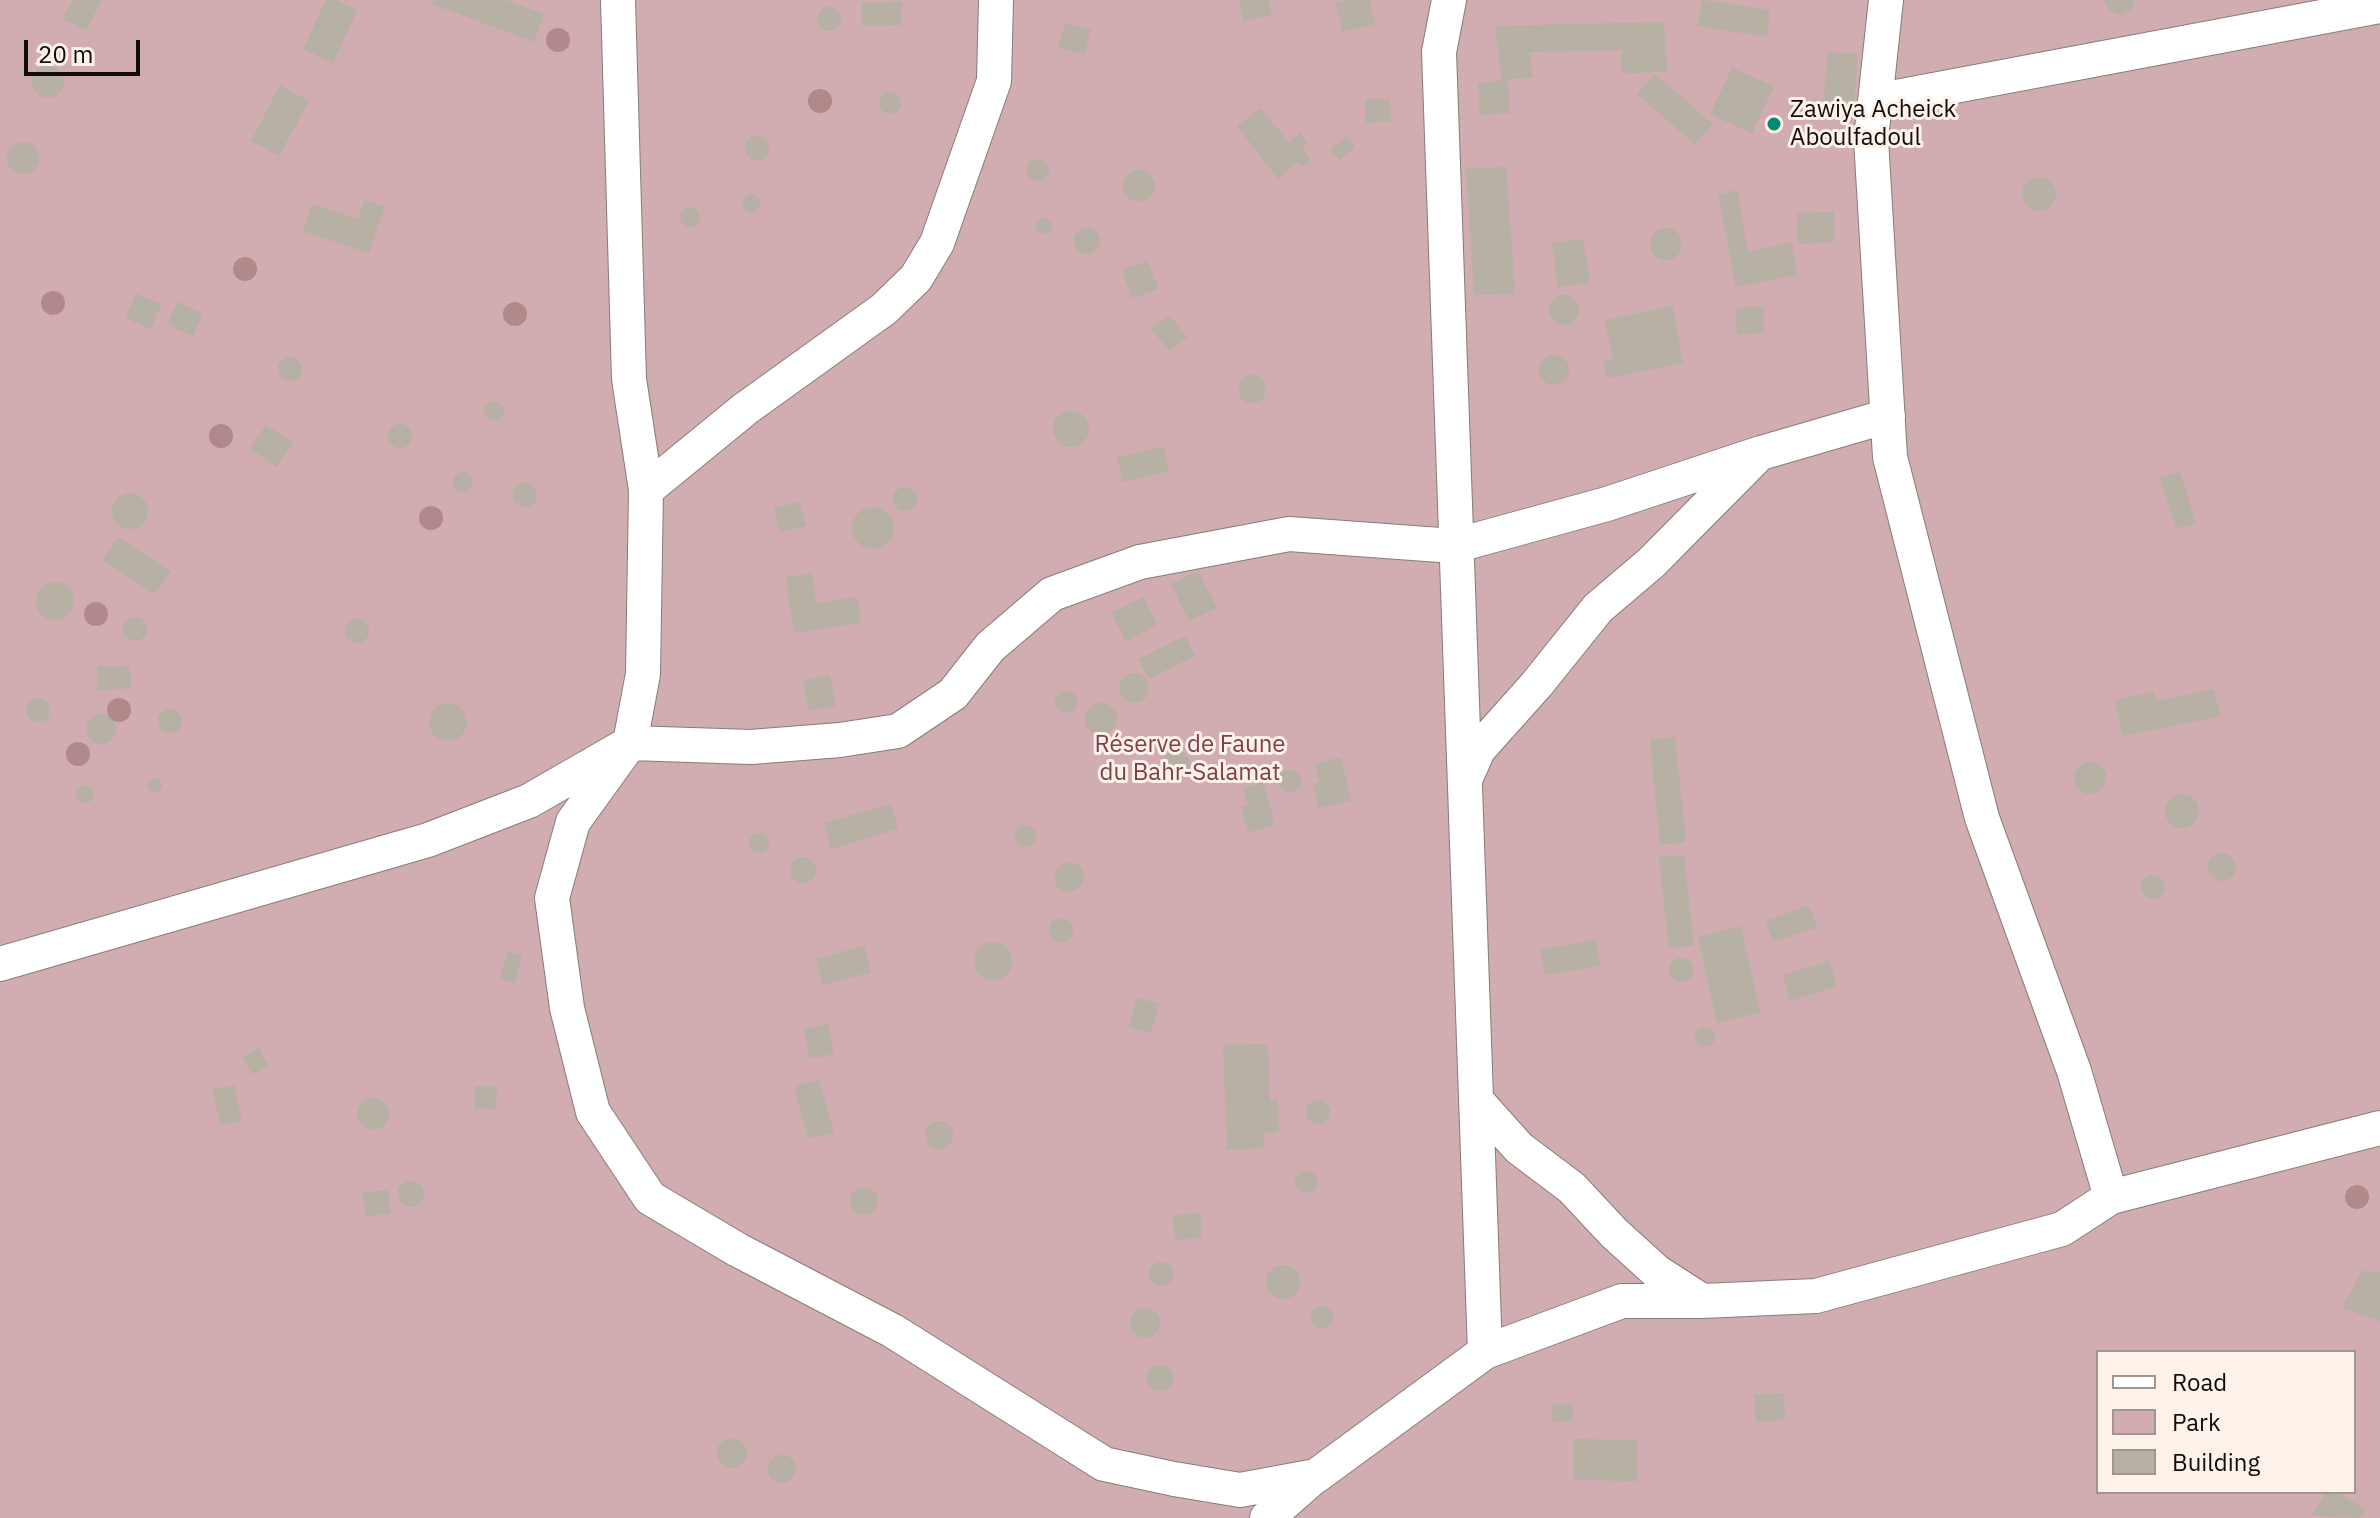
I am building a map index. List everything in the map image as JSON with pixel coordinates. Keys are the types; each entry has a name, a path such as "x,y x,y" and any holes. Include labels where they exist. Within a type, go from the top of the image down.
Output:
{"street":[{"path":"618,0 629,379 646,490 643,674 630,743 573,822 552,898 567,1008 593,1112 650,1198 738,1250 893,1331 1104,1464 1240,1490 1316,1476"},
{"path":"646,490 745,409 884,309 916,278 937,243 994,81 996,0"},
{"path":"1449,0 1439,52 1454,546 1485,1352"},
{"path":"1886,0 1871,139 1890,457 1982,818 2074,1071 2111,1197"},
{"path":"1875,101 2380,6"},
{"path":"0,964 428,840 529,801 630,743 751,747 840,740 898,731 953,694 990,647 1052,594 1140,562 1289,534 1454,546 1594,508 1761,453 1888,416"},
{"path":"1463,783 1478,750 1537,684 1598,608 1651,563 1761,453"},
{"path":"1476,1100 1519,1148 1572,1188 1614,1233 1657,1272 1702,1301"},
{"path":"1267,1518 1316,1476 1485,1352 1622,1301 1816,1296 2062,1229 2111,1197 2380,1128"}],"green space":[{"name":"Réserve de Faune du Bahr-Salamat","path":"0,0 2380,0 2380,1518 0,1518"}],"building":[{"path":"72,0 101,0 87,30 63,19"},
{"path":"326,0 336,0 357,10 333,63 303,49"},
{"path":"433,0 506,0 544,14 534,42 432,4"},
{"path":"1239,0 1268,0 1272,15 1243,21"},
{"path":"1369,0 1375,24 1343,32 1335,3"},
{"path":"1702,0 1770,10 1767,37 1697,26"},
{"path":"2104,0 2135,0 2132,9 2121,15 2108,10"},
{"path":"902,2 902,25 862,26 862,3"},
{"path":"829,7 838,10 841,19 838,28 829,31 820,28 817,19 820,10"},
{"path":"1664,22 1667,71 1622,74 1621,50 1529,52 1533,78 1508,79 1510,113 1479,115 1478,84 1502,80 1495,26"},
{"path":"1066,23 1091,30 1084,55 1058,47"},
{"path":"1828,52 1858,54 1854,108 1823,106"},
{"path":"48,66 59,71 64,82 59,93 48,98 37,93 32,82 37,71"},
{"path":"1732,68 1774,86 1752,133 1710,114"},
{"path":"1655,74 1713,124 1695,144 1637,94"},
{"path":"280,85 309,101 279,156 251,141"},
{"path":"890,92 901,103 890,114 879,103"},
{"path":"1365,99 1390,99 1391,121 1366,123"},
{"path":"1260,108 1289,142 1300,133 1307,142 1302,148 1310,160 1302,167 1298,162 1278,179 1237,126"},
{"path":"757,136 768,143 769,148 762,159 757,160 746,153 745,148 752,137"},
{"path":"1346,136 1355,147 1340,160 1330,150"},
{"path":"23,142 34,147 39,158 34,169 23,174 12,169 7,158 12,147"},
{"path":"1038,159 1046,162 1049,170 1046,178 1038,181 1030,178 1027,170 1030,162"},
{"path":"1506,167 1515,294 1474,295 1466,169"},
{"path":"1139,170 1150,175 1155,186 1150,197 1139,202 1128,197 1123,186 1128,175"},
{"path":"2039,177 2051,182 2056,194 2051,206 2039,211 2027,206 2022,194 2027,182"},
{"path":"1737,190 1748,252 1792,242 1797,275 1736,287 1718,195"},
{"path":"751,194 760,203 751,212 742,203"},
{"path":"365,200 385,207 369,253 303,231 312,204 358,219"},
{"path":"690,207 697,210 700,217 697,224 690,227 683,224 680,217 683,210"},
{"path":"1834,212 1834,242 1798,244 1797,213"},
{"path":"1041,218 1047,218 1052,226 1050,232 1041,234 1036,229 1036,223"},
{"path":"1087,228 1096,232 1100,241 1096,250 1087,254 1078,250 1074,241 1078,232"},
{"path":"1666,228 1678,232 1682,244 1678,256 1666,260 1654,256 1650,244 1654,232"},
{"path":"1583,239 1590,283 1558,287 1552,243"},
{"path":"1148,261 1159,289 1132,298 1122,270"},
{"path":"136,294 161,304 151,329 125,318"},
{"path":"1564,295 1570,296 1578,304 1578,316 1570,324 1564,325 1558,324 1550,316 1549,310 1550,304 1558,296"},
{"path":"177,302 203,313 193,336 167,325"},
{"path":"1673,306 1683,363 1607,378 1603,361 1613,359 1605,320"},
{"path":"1763,306 1764,332 1737,335 1735,308"},
{"path":"1169,315 1187,337 1170,351 1151,329"},
{"path":"1554,355 1565,359 1569,370 1565,381 1554,385 1543,381 1539,370 1543,359"},
{"path":"290,357 299,360 302,369 299,378 290,381 281,378 278,369 281,360"},
{"path":"1252,375 1262,379 1266,389 1262,399 1252,403 1242,399 1238,389 1242,379"},
{"path":"494,401 501,404 504,411 501,418 494,421 487,418 484,411 487,404"},
{"path":"1071,411 1084,416 1089,429 1084,442 1071,447 1058,442 1053,429 1058,416"},
{"path":"400,424 409,427 412,436 409,445 400,448 391,445 388,436 391,427"},
{"path":"266,425 293,443 277,467 250,449"},
{"path":"1164,447 1169,471 1123,482 1117,457"},
{"path":"459,472 467,472 473,482 467,492 459,492 453,486 453,478"},
{"path":"2180,472 2196,524 2176,528 2160,478"},
{"path":"525,483 536,490 537,495 530,506 525,507 514,500 513,495 520,484"},
{"path":"905,487 916,494 917,499 910,510 905,511 894,504 893,499 900,488"},
{"path":"130,493 143,498 148,511 143,524 130,529 117,524 112,511 117,498"},
{"path":"800,502 806,526 780,532 774,508"},
{"path":"873,507 888,513 894,528 888,543 873,549 858,543 852,528 858,513"},
{"path":"118,537 171,571 155,594 102,560"},
{"path":"1198,571 1217,608 1189,621 1171,584"},
{"path":"812,573 816,603 857,597 861,623 794,633 786,577"},
{"path":"55,582 68,588 74,601 68,614 55,620 42,614 36,601 42,588"},
{"path":"1143,597 1157,625 1126,642 1111,613"},
{"path":"135,617 144,620 147,629 144,638 135,641 126,638 123,629 126,620"},
{"path":"357,619 365,623 369,631 365,639 357,643 349,639 345,631 349,623"},
{"path":"1185,636 1195,656 1149,679 1138,659"},
{"path":"130,666 131,688 98,691 97,667"},
{"path":"1134,673 1144,678 1149,688 1144,698 1134,703 1124,698 1119,688 1124,678"},
{"path":"830,675 835,706 808,711 803,680"},
{"path":"2214,689 2220,716 2122,736 2115,700 2154,691 2156,701"},
{"path":"1066,691 1074,694 1077,702 1074,710 1066,713 1058,710 1055,702 1058,694"},
{"path":"38,698 47,701 50,710 47,719 38,722 29,719 26,710 29,701"},
{"path":"448,703 462,708 467,722 462,736 448,741 434,736 429,722 434,708"},
{"path":"1101,703 1112,708 1117,719 1112,730 1101,735 1090,730 1085,719 1090,708"},
{"path":"170,709 179,712 182,721 179,730 170,733 161,730 158,721 161,712"},
{"path":"101,714 111,719 116,729 111,739 101,744 91,739 86,729 91,719"},
{"path":"1675,737 1686,842 1660,845 1650,740"},
{"path":"1176,751 1186,755 1190,765 1186,775 1176,779 1166,775 1162,765 1166,755"},
{"path":"1341,757 1351,801 1319,808 1313,784 1320,782 1315,764"},
{"path":"2090,762 2101,767 2106,778 2101,789 2090,794 2079,789 2074,778 2079,767"},
{"path":"1290,770 1301,781 1290,792 1279,781"},
{"path":"155,778 162,785 155,792 148,785"},
{"path":"1263,782 1275,825 1248,832 1241,807 1248,805 1244,788"},
{"path":"81,785 89,785 94,794 92,801 81,803 76,798 76,790"},
{"path":"2182,794 2194,799 2199,811 2194,823 2182,828 2170,823 2165,811 2170,799"},
{"path":"891,804 898,829 831,849 824,823"},
{"path":"1025,825 1033,828 1036,836 1033,844 1025,847 1017,844 1014,836 1017,828"},
{"path":"755,833 763,833 769,843 763,853 755,853 749,847 749,839"},
{"path":"2222,853 2232,857 2236,867 2232,877 2222,881 2212,877 2208,867 2212,857"},
{"path":"1684,855 1694,946 1669,948 1659,857"},
{"path":"803,857 812,861 816,870 812,879 803,883 794,879 790,870 794,861"},
{"path":"1069,862 1080,866 1084,877 1080,888 1069,892 1058,888 1054,877 1058,866"},
{"path":"2148,875 2158,875 2165,882 2165,892 2158,899 2148,899 2141,892 2141,882"},
{"path":"1809,905 1817,928 1773,942 1765,921"},
{"path":"1061,918 1070,921 1073,930 1070,939 1061,942 1052,939 1049,930 1052,921"},
{"path":"1741,926 1760,1012 1717,1023 1698,937"},
{"path":"1596,939 1600,966 1544,975 1540,950"},
{"path":"993,942 1007,947 1012,961 1007,975 993,980 979,975 974,961 979,947"},
{"path":"864,946 871,972 823,985 816,959"},
{"path":"508,951 522,955 515,983 500,979"},
{"path":"1681,958 1692,965 1693,970 1686,981 1681,982 1670,975 1669,970 1676,959"},
{"path":"1829,961 1837,986 1790,1001 1783,975"},
{"path":"1137,998 1159,1004 1151,1033 1129,1027"},
{"path":"828,1024 834,1054 810,1059 804,1029"},
{"path":"1701,1027 1709,1027 1715,1037 1709,1047 1701,1047 1695,1041 1695,1033"},
{"path":"1268,1044 1270,1100 1278,1099 1279,1132 1263,1133 1264,1148 1227,1150 1223,1045"},
{"path":"259,1048 268,1066 252,1075 243,1057"},
{"path":"819,1080 834,1132 808,1139 794,1086"},
{"path":"234,1085 242,1121 221,1125 212,1090"},
{"path":"475,1086 497,1086 496,1109 474,1108"},
{"path":"373,1098 385,1102 389,1114 385,1126 373,1130 361,1126 357,1114 361,1102"},
{"path":"1313,1100 1323,1100 1330,1107 1330,1117 1323,1124 1313,1124 1306,1117 1306,1107"},
{"path":"939,1121 949,1125 953,1135 949,1145 939,1149 929,1145 925,1135 929,1125"},
{"path":"1306,1171 1314,1174 1317,1182 1314,1190 1306,1193 1298,1190 1295,1182 1298,1174"},
{"path":"411,1181 420,1185 424,1194 420,1203 411,1207 402,1203 398,1194 402,1185"},
{"path":"864,1187 874,1191 878,1201 874,1211 864,1215 854,1211 850,1201 854,1191"},
{"path":"388,1190 391,1213 366,1216 362,1193"},
{"path":"1200,1213 1202,1238 1175,1240 1173,1215"},
{"path":"1161,1262 1169,1266 1173,1274 1169,1282 1161,1286 1153,1282 1149,1274 1153,1266"},
{"path":"1283,1265 1295,1270 1300,1282 1295,1294 1283,1299 1271,1294 1266,1282 1271,1270"},
{"path":"2362,1271 2380,1272 2380,1321 2342,1308"},
{"path":"1322,1306 1330,1309 1333,1317 1330,1325 1322,1328 1314,1325 1311,1317 1314,1309"},
{"path":"1145,1308 1151,1309 1159,1317 1159,1329 1151,1337 1145,1338 1139,1337 1131,1329 1130,1323 1131,1317 1139,1309"},
{"path":"1160,1365 1169,1369 1173,1378 1169,1387 1160,1391 1151,1387 1147,1378 1151,1369"},
{"path":"1784,1393 1785,1420 1756,1422 1754,1395"},
{"path":"1572,1403 1573,1421 1553,1422 1552,1405"},
{"path":"732,1438 743,1442 747,1453 743,1464 732,1468 721,1464 717,1453 721,1442"},
{"path":"1574,1439 1638,1440 1638,1481 1574,1480"},
{"path":"782,1455 792,1459 796,1469 792,1479 782,1483 772,1479 768,1469 772,1459"},
{"path":"2325,1494 2339,1494 2365,1509 2359,1518 2312,1516"}],"place":[{"name":"Zawiya Acheick Aboulfadoul","path":"1774,124"}]}
